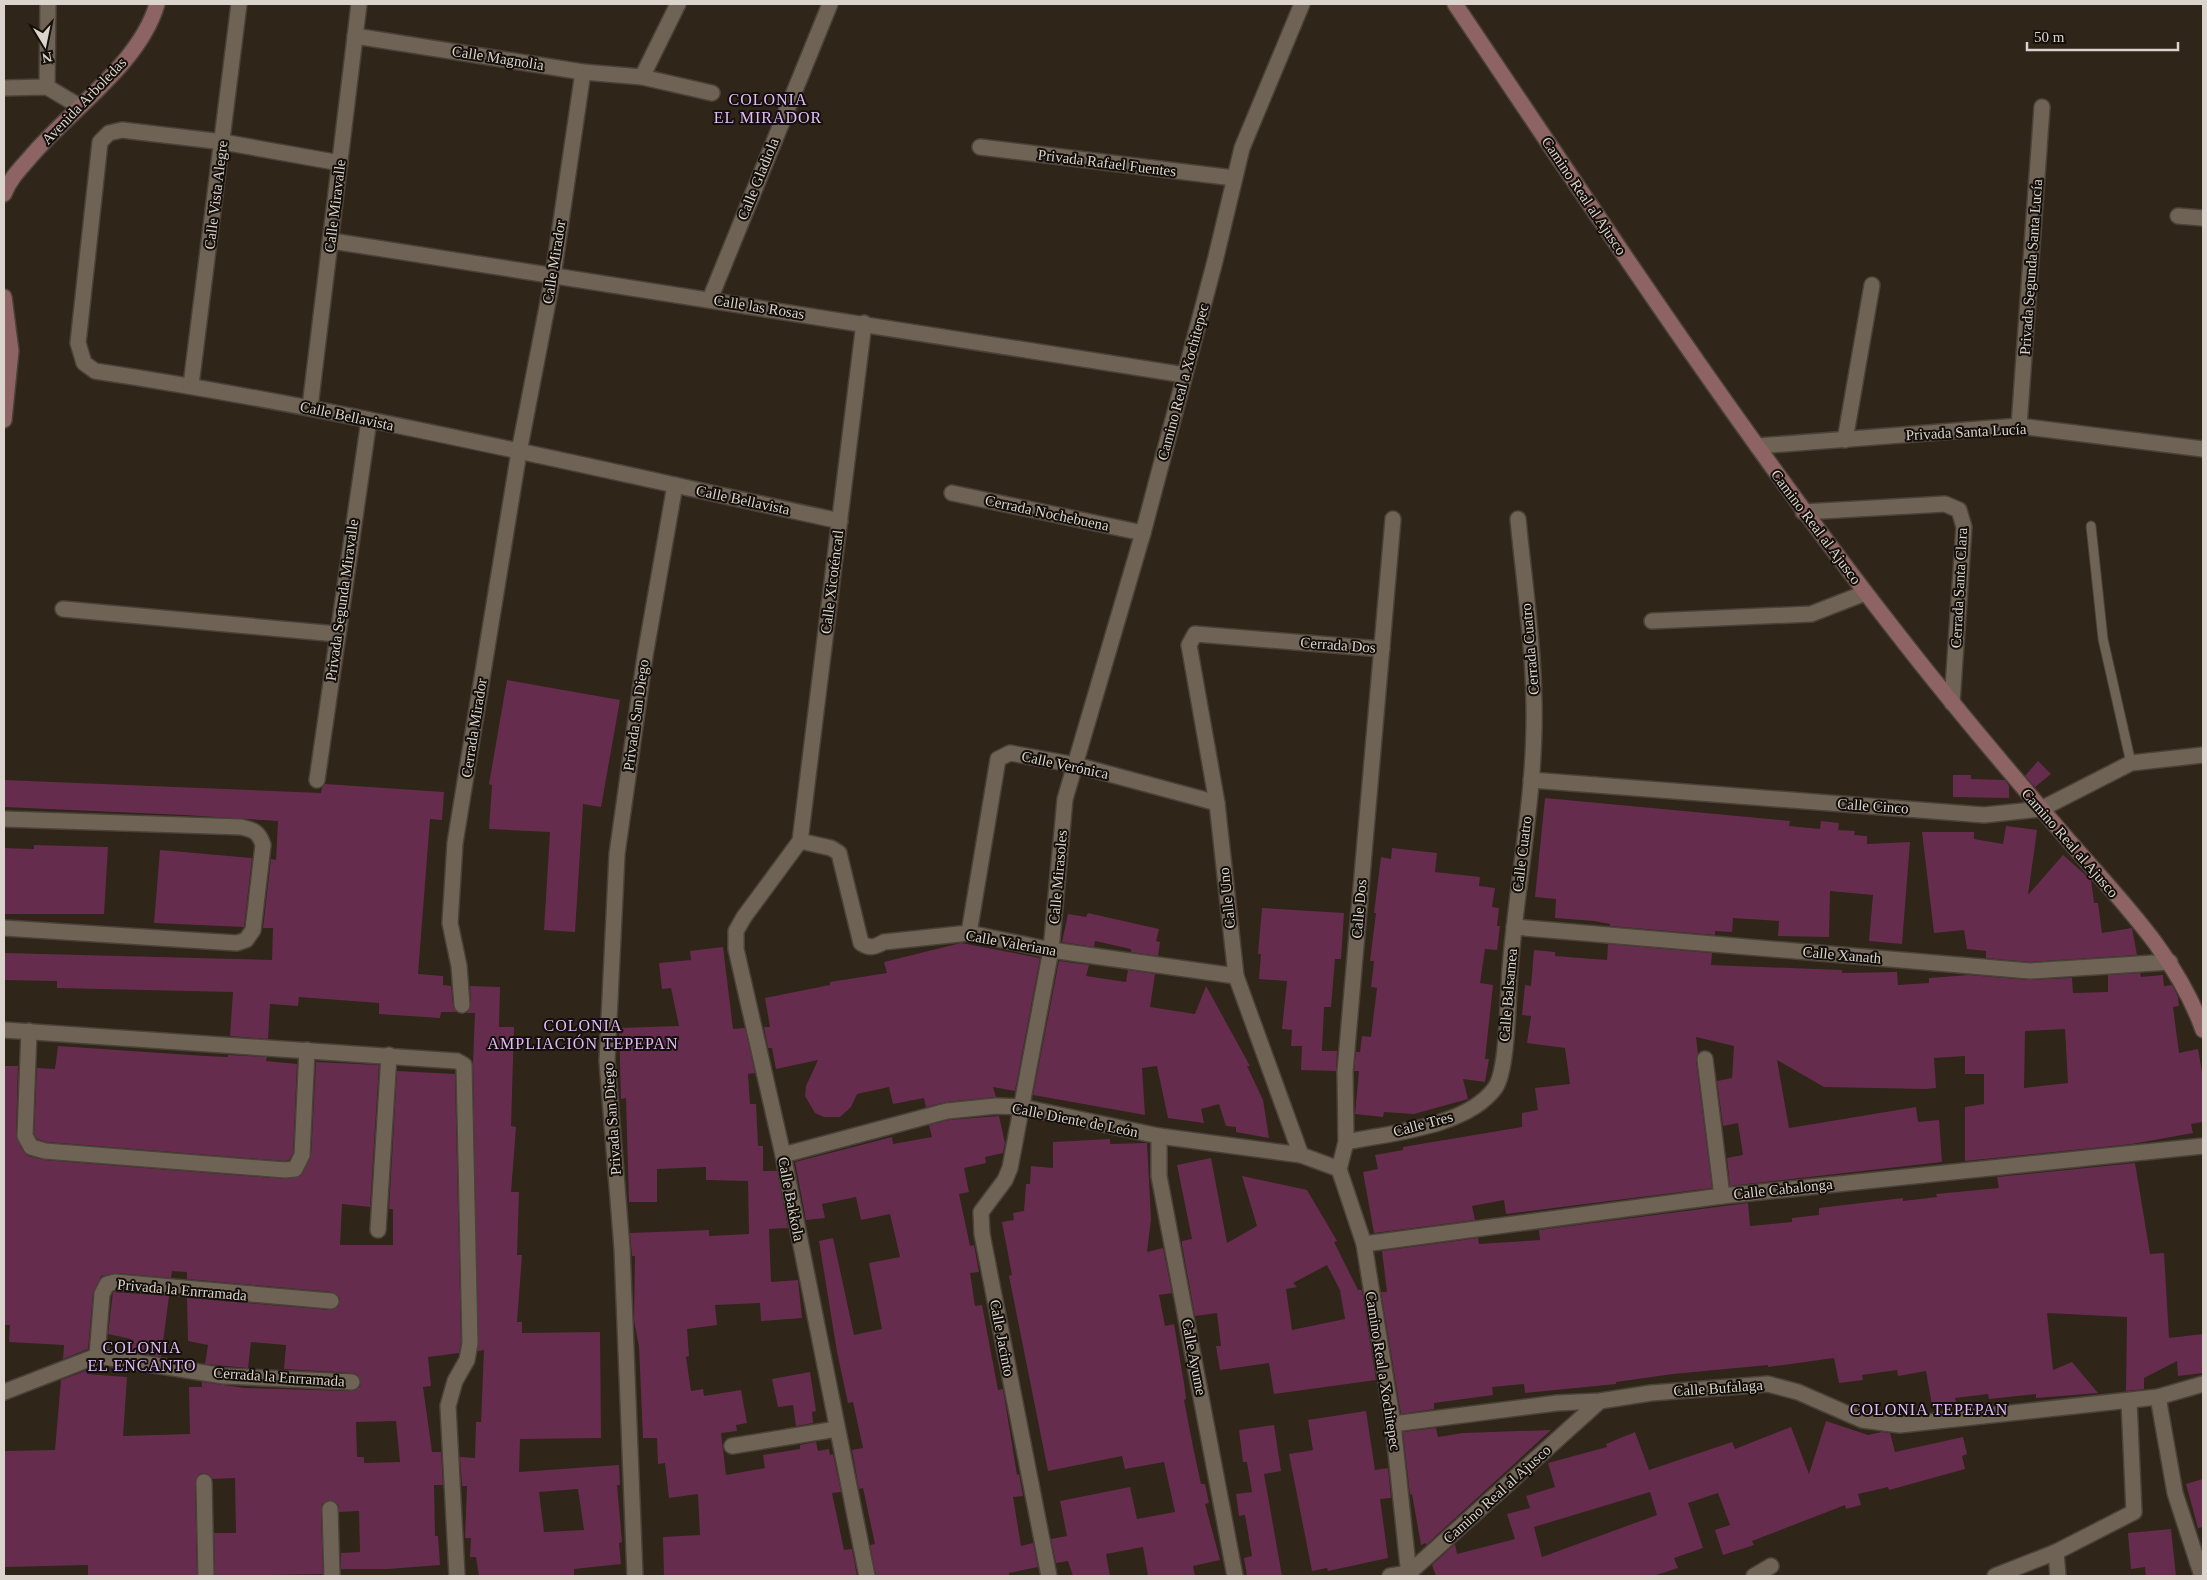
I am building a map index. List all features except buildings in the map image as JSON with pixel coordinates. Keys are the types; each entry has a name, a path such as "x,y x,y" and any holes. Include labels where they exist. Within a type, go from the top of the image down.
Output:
{"street":[{"path":"47,87 48,4"},
{"name":"Avenida Arboledas","path":"4,194 8,183 46,139 107,80 141,40 152,24 157,4"},
{"name":"Calle Vista Alegre","path":"191,385 239,4"},
{"name":"Calle Miravalle","path":"310,408 332,240 359,4"},
{"path":"642,77 678,4"},
{"name":"Calle Gladiola","path":"710,299 830,4"},
{"name":"Camino Real a Xochitepec","path":"1076,765 1143,533 1242,148 1302,4"},
{"name":"Camino Real al Ajusco","path":"1455,4 1673,328 1803,512 1952,703 2170,962 2199,1007 2203,1030"},
{"name":"Calle Magnolia","path":"355,36 584,72 642,77 712,93"},
{"name":"Calle Mirador","path":"519,452 552,276 584,72"},
{"path":"4,88 47,87 79,106"},
{"name":"Privada Segunda Santa Lucía","path":"2019,426 2042,107"},
{"name":"Calle Bellavista","path":"222,142 122,130 108,133 100,142 78,343 84,363 95,371 191,385 310,408 840,521"},
{"path":"222,142 340,163"},
{"name":"Privada Rafael Fuentes","path":"980,147 1234,178"},
{"path":"2178,216 2203,218"},
{"name":"Calle las Rosas","path":"332,240 1185,375"},
{"path":"1845,440 1872,285"},
{"path":"4,297 12,350 4,420"},
{"name":"Calle Xicoténcatl","path":"800,841 864,323"},
{"name":"Privada Segunda Miravalle","path":"316,780 368,420"},
{"name":"Privada Santa Lucía","path":"1757,446 2019,426 2203,449"},
{"name":"Cerrada Mirador","path":"462,1005 459,966 450,923 455,843 519,452"},
{"name":"Privada San Diego","path":"634,1576 622,1249 607,1061 617,854 645,656 675,486"},
{"name":"Cerrada Nochebuena","path":"952,493 1143,533"},
{"name":"Cerrada Santa Clara","path":"1803,512 1945,504 1959,510 1964,527 1952,703"},
{"name":"Cerrada Dos","path":"1195,634 1382,649 1392,519"},
{"name":"Cerrada Cuatro","path":"1518,519 1534,703 1531,780"},
{"path":"1652,621 1811,614 1865,593"},
{"path":"63,609 337,634"},
{"name":"Calle Uno","path":"1195,634 1189,645 1217,803 1236,976 1301,1155"},
{"name":"Calle Dos","path":"1339,1169 1346,1142 1345,1072 1382,649"},
{"name":"Calle Verónica","path":"969,933 998,760 1010,753 1076,765 1217,803"},
{"name":"Calle Cinco","path":"1531,780 1984,815 2041,809 2131,763 2203,755"},
{"name":"Calle Mirasoles","path":"1022,1107 1051,950 1065,799 1076,765"},
{"name":"Calle Cuatro","path":"1514,927 1531,780"},
{"path":"4,819 241,827 254,830 260,836 263,845 253,930 246,940 238,943 4,928"},
{"name":"Calle Valeriana","path":"800,841 831,848 839,853 861,943 868,947 884,942 969,933 1051,950 1236,976"},
{"name":"Calle Bakkola","path":"800,841 744,917 736,931 736,949 783,1155 867,1576"},
{"name":"Calle Xanath","path":"1514,927 2030,971 2170,962"},
{"name":"Calle Balsamea","path":"1503,1062 1514,927"},
{"path":"4,1030 457,1060 464,1065 466,1073 470,1343 467,1360 455,1381 448,1406 457,1576"},
{"path":"29,1031 25,1136 31,1147 45,1151 285,1170 295,1169 302,1155 307,1050"},
{"path":"378,1230 389,1055"},
{"path":"1704,1059 1722,1196"},
{"name":"Calle Tres","path":"1346,1142 1432,1124 1458,1115 1480,1103 1496,1087 1503,1062"},
{"name":"Calle Diente de León","path":"783,1155 947,1111 996,1106 1022,1107 1159,1136 1301,1155 1339,1169"},
{"name":"Calle Jacinto","path":"1022,1107 1010,1168 1005,1180 981,1212 982,1234 1049,1576"},
{"name":"Calle Ayume","path":"1159,1136 1159,1176 1235,1576"},
{"name":"Calle Cabalonga","path":"1364,1244 1722,1196 2203,1146"},
{"name":"Camino Real a Xochitepec","path":"1339,1169 1364,1244 1392,1424 1409,1574"},
{"name":"Privada la Enrramada","path":"97,1356 102,1294 107,1284 114,1282 331,1301"},
{"path":"4,1392 97,1356"},
{"name":"Cerrada la Enrramada","path":"97,1356 224,1376 352,1382"},
{"name":"Calle Bufalaga","path":"1392,1424 1557,1403 1600,1401 1651,1393 1768,1384 1798,1392 1862,1420 1900,1425 2158,1398 2203,1384"},
{"path":"2158,1398 2175,1493 2202,1576"},
{"name":"Camino Real al Ajusco","path":"1409,1574 1600,1401"},
{"path":"1995,1576 2056,1552 2134,1512 2129,1401"},
{"path":"732,1446 837,1429"},
{"path":"204,1482 206,1576"},
{"path":"330,1508 332,1576"},
{"path":"2056,1552 2058,1576"},
{"path":"1754,1576 1771,1566"},
{"path":"1390,1576 1409,1574"}],"lane":[{"path":"2091,526 2103,639 2131,763"}],"district":[{"name":"COLONIA EL MIRADOR","path":"768,108"},
{"name":"COLONIA AMPLIACIÓN TEPEPAN","path":"583,1034"},
{"name":"COLONIA EL ENCANTO","path":"142,1356"},
{"name":"COLONIA TEPEPAN","path":"1929,1409"}]}
